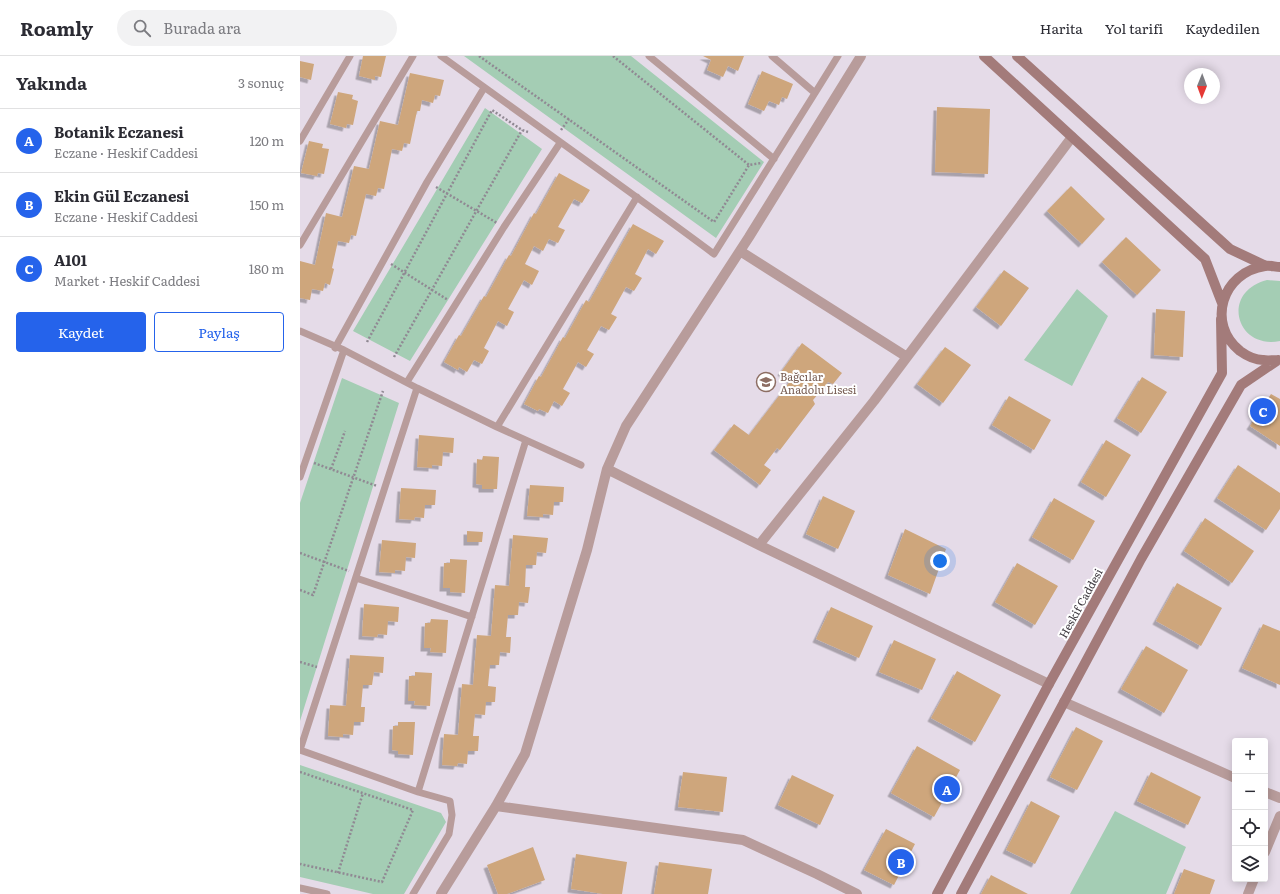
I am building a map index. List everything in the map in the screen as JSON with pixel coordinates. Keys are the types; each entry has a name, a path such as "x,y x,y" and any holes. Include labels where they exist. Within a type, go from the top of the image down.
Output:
{"main road":[{"path":"984,56 1206,259 1222,303"},
{"path":"1016,56 1230,249 1266,266"},
{"path":"1222,303 1228,289 1238,277 1251,269 1266,266 1280,267"},
{"name":"Heskif Caddesi","path":"937,894 1049,684 1222,372 1222,303"},
{"path":"1222,318 1226,333 1234,346 1246,355 1262,360 1279,360"},
{"path":"960,894 1141,559 1241,385 1279,360"}],"street":[{"path":"441,894 496,806 525,754 587,550 607,469 626,426 740,251 861,56"},
{"path":"759,545 874,401 1072,137"},
{"path":"740,251 907,356"},
{"path":"607,469 759,545 1049,684"},
{"path":"1064,702 1232,777"},
{"path":"1268,793 1280,798"},
{"path":"496,806 743,840 857,894"},
{"path":"1268,846 1280,816"},
{"path":"1248,894 1253,882"}],"lane":[{"path":"300,141 350,56"},
{"path":"300,245 412,56"},
{"path":"441,56 714,254 838,56"},
{"path":"648,56 774,159"},
{"path":"772,56 815,93"},
{"path":"335,348 427,182 484,88"},
{"path":"407,382 504,227 560,143"},
{"path":"497,427 637,197"},
{"path":"300,331 335,348 344,350 497,427 581,465"},
{"path":"300,477 344,350"},
{"path":"413,894 449,834 452,815 450,802 300,750 417,388"},
{"path":"418,792 526,440"},
{"path":"356,576 472,616"},
{"path":"300,888 327,894"}],"path":[{"path":"479,56 714,222 750,165 764,162"},
{"path":"613,56 750,165"},
{"path":"367,342 492,110"},
{"path":"394,357 522,130"},
{"path":"427,182 504,227"},
{"path":"383,260 455,304"},
{"path":"300,590 313,595 383,391"},
{"path":"330,469 345,431"},
{"path":"306,460 384,489"},
{"path":"300,553 356,576"},
{"path":"300,662 326,670"},
{"path":"300,772 413,810 382,882 300,864"},
{"path":"338,873 363,793"}],"green space":[{"path":"464,56 631,56 764,162 716,238"},
{"path":"485,108 542,149 410,361 353,331"},
{"path":"1267,280 1280,281 1280,341 1265,341 1253,337 1244,329 1239,318 1239,307 1243,296 1252,286"},
{"path":"1077,289 1108,316 1072,386 1024,360"},
{"path":"342,378 399,403 300,721 300,503"},
{"path":"300,765 441,813 446,822 404,894 373,894 300,877"},
{"path":"1115,811 1186,847 1166,894 1070,894"}],"building":[{"path":"363,56 386,56 381,77 375,76 375,80 359,76"},
{"path":"703,56 744,56 738,71 728,66 723,77 707,70 711,60"},
{"path":"300,61 314,64 311,80 300,77"},
{"path":"762,71 793,84 787,99 782,97 779,105 769,101 764,111 748,104"},
{"path":"410,73 444,80 440,96 435,95 433,103 422,100 420,111 417,111 410,144 404,143 402,151 392,149 384,189 378,188 376,196 366,194 356,236 351,235 349,243 338,241 330,285 325,283 323,291 312,289 310,300 300,298 300,261 315,265 326,213 342,217 354,166 369,169 380,121 398,125"},
{"path":"338,92 353,95 352,99 358,101 353,125 347,124 346,128 330,124"},
{"path":"937,107 990,109 988,174 935,172"},
{"path":"309,141 323,144 322,148 329,149 324,174 318,173 317,176 301,173"},
{"path":"559,173 590,190 582,203 574,199 558,227 565,230 558,243 549,239 543,251 534,246 525,264 539,271 532,285 524,280 508,309 514,312 507,326 498,321 484,348 489,351 482,364 474,360 467,372 459,367 458,370 444,362 484,296 486,297 509,255 511,256 534,213 536,214"},
{"path":"1071,186 1105,219 1082,244 1047,211"},
{"path":"633,224 664,241 656,254 648,249 635,274 642,278 634,291 626,287 611,314 617,317 609,330 601,326 587,350 594,354 586,367 578,362 563,389 570,393 562,406 554,401 548,413 539,409 538,411 524,404 539,376 541,377 586,300 589,302"},
{"path":"1126,237 1161,270 1137,295 1102,262"},
{"path":"1004,270 1029,288 1001,326 976,307"},
{"path":"1156,309 1185,311 1183,357 1154,355"},
{"path":"802,343 842,373 833,384 828,382 813,400 815,404 780,450 777,448 764,465 771,470 760,485 714,450 734,424 749,435 791,380 781,372"},
{"path":"945,347 971,365 943,403 917,384"},
{"path":"1142,377 1167,392 1141,433 1117,418"},
{"path":"1271,394 1280,399 1280,446 1250,426"},
{"path":"1009,396 1051,420 1034,450 992,425"},
{"path":"419,435 454,438 453,453 443,452 442,466 432,465 432,468 417,467"},
{"path":"1106,440 1131,455 1106,497 1081,482"},
{"path":"483,456 499,457 497,489 482,489 482,485 476,484 477,459 482,460"},
{"path":"1238,465 1280,493 1280,509 1266,530 1217,498"},
{"path":"530,485 564,487 563,502 554,502 553,515 543,514 543,517 527,516"},
{"path":"401,488 436,490 435,505 425,505 424,518 415,517 414,520 399,519"},
{"path":"823,496 855,511 838,549 806,534"},
{"path":"1054,498 1095,521 1073,560 1032,537"},
{"path":"1205,518 1254,551 1232,583 1184,551"},
{"path":"905,529 946,549 930,594 888,575"},
{"path":"467,531 483,532 482,542 467,542"},
{"path":"513,535 548,538 546,553 537,552 536,565 526,565 525,587 530,587 528,603 519,602 518,615 508,615 506,637 511,637 510,653 500,652 499,665 490,665 488,686 496,687 495,702 486,702 485,715 475,714 473,736 479,736 478,751 468,751 467,764 458,763 457,766 442,765 444,734 458,735 462,684 473,685 477,635 491,636 495,585 509,586"},
{"path":"382,540 416,543 415,558 406,557 405,571 395,570 395,573 379,572"},
{"path":"450,559 467,560 465,593 450,592 450,588 443,588 444,563 450,563"},
{"path":"1017,563 1058,586 1035,625 995,602"},
{"path":"1177,583 1222,608 1201,646 1156,621"},
{"path":"364,604 399,607 398,622 388,621 387,635 378,634 377,637 362,636"},
{"path":"831,607 873,626 859,658 816,639"},
{"path":"431,619 448,620 446,653 430,652 431,648 424,648 425,623 430,623"},
{"path":"1263,624 1280,631 1280,685 1242,668"},
{"path":"894,640 936,659 922,690 879,672"},
{"path":"1146,646 1188,670 1164,713 1121,689"},
{"path":"350,655 384,657 383,673 374,672 372,685 363,685 361,707 365,707 364,722 354,722 353,735 343,734 343,737 328,736 330,705 346,706"},
{"path":"957,671 1001,695 975,742 931,718"},
{"path":"415,672 432,673 430,706 414,705 415,701 408,701 409,676 415,676"},
{"path":"398,722 415,722 413,755 398,754 398,751 392,750 393,726 398,726"},
{"path":"1076,727 1103,741 1077,790 1050,777"},
{"path":"917,746 960,770 934,817 891,793"},
{"path":"683,772 727,777 723,812 678,807"},
{"path":"1151,772 1201,797 1188,825 1137,801"},
{"path":"792,775 834,795 820,825 778,805"},
{"path":"1031,801 1060,816 1035,864 1006,850"},
{"path":"886,829 915,844 894,885 864,870"},
{"path":"533,847 545,880 507,894 498,894 487,865"},
{"path":"576,854 627,862 622,894 603,894 571,889"},
{"path":"659,862 712,869 708,894 654,894"},
{"path":"1184,869 1215,880 1210,894 1174,894"},
{"path":"991,875 1028,894 981,894"}],"place":[{"name":"Bağcılar Anadolu Lisesi","path":"766,382"},
{"name":"A101","path":"1263,411"},
{"name":"Botanik Eczanesi","path":"947,789"},
{"name":"Ekin Gül Eczanesi","path":"901,862"}]}
